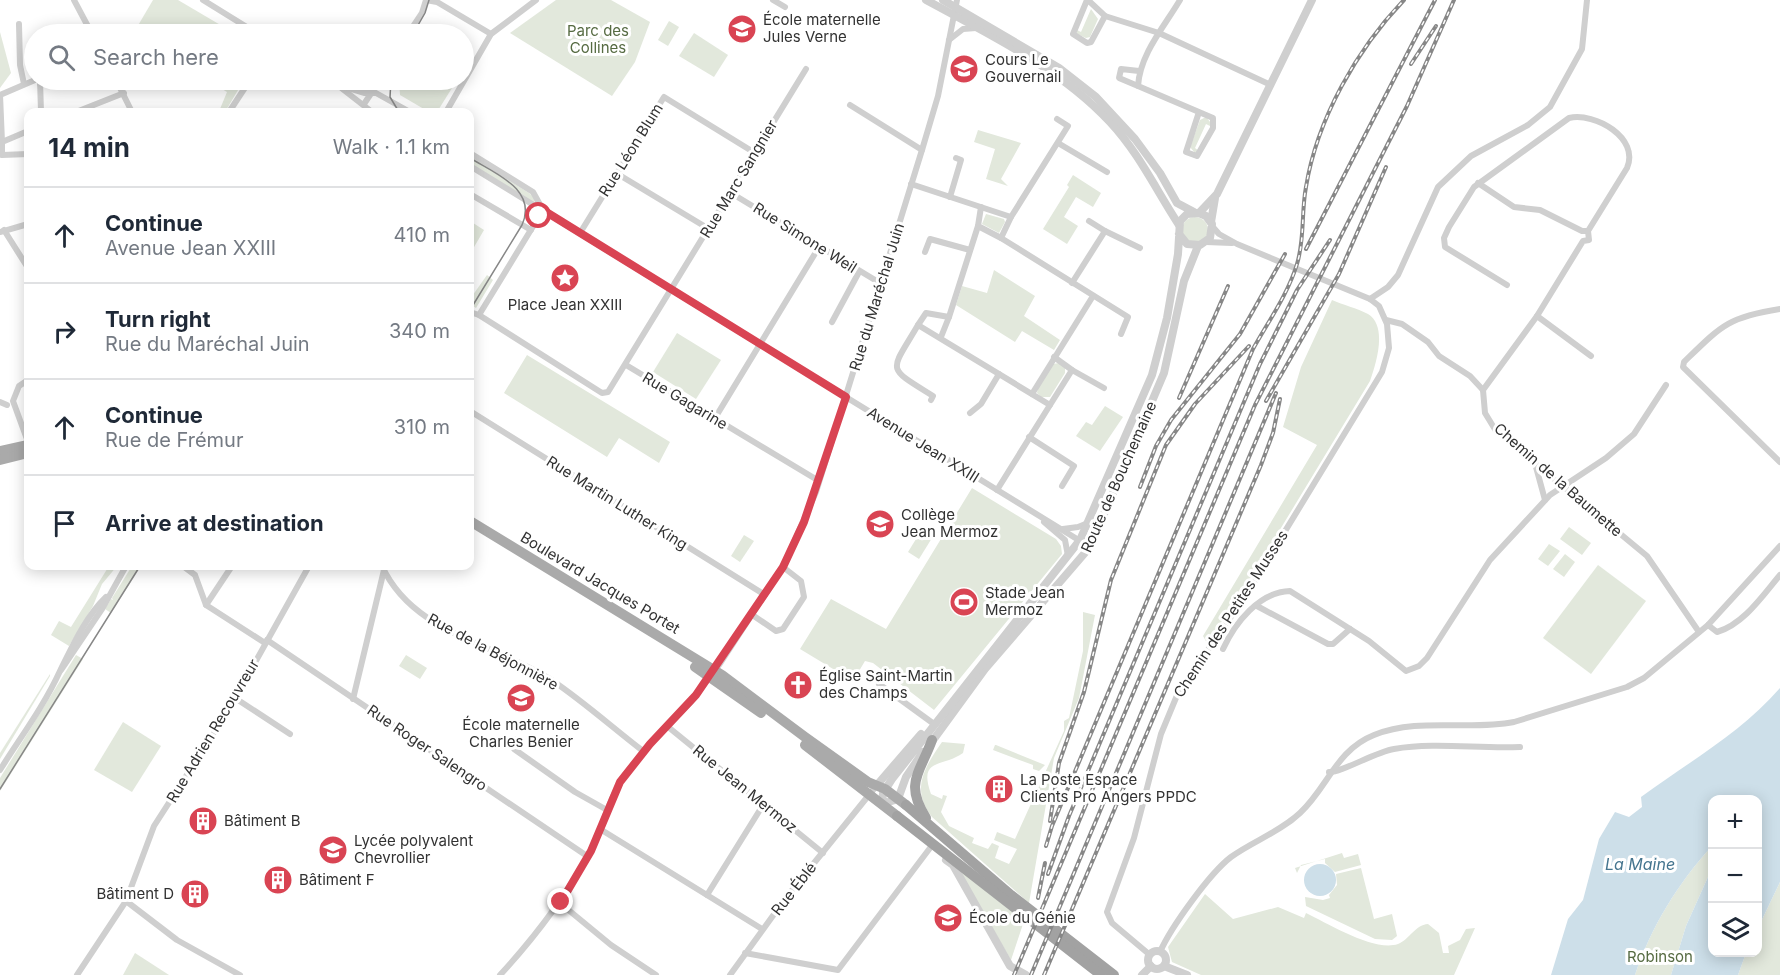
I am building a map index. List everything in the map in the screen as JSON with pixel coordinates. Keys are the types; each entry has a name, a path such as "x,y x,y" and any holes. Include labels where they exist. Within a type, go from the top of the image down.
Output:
{"highway":[{"path":"932,740 914,785 916,800 933,828"},
{"path":"901,800 1011,895 1114,975"},
{"path":"897,816 1101,975"}],"main road":[{"path":"0,451 24,444"},
{"path":"0,460 24,454"},
{"name":"Boulevard Jacques Portet","path":"474,524 712,674"},
{"name":"Boulevard Jacques Portet","path":"474,531 712,674"},
{"path":"712,674 861,782 870,795 897,816"},
{"path":"861,782 881,787 901,800"}],"street":[{"path":"74,0 87,24"},
{"path":"203,0 242,24"},
{"path":"415,24 422,13 426,0 437,1 491,34"},
{"path":"474,63 491,34 536,0"},
{"path":"773,0 785,7"},
{"path":"926,0 956,8 976,28 1054,74 1092,104 1117,129 1150,174 1179,225 1179,234 1187,244 1237,244"},
{"path":"943,0 1059,68 1096,98 1139,145 1160,173 1177,203 1197,212 1212,224 1219,234 1237,244 1370,299 1378,306 1386,320 1402,324 1428,342 1439,356 1470,376 1483,390 1537,316 1583,242 1589,240 1585,231 1540,210 1514,207 1478,183"},
{"path":"1105,16 1090,42 1075,38 1073,34 1088,0 1105,16 1159,33 1271,85"},
{"path":"1138,86 1139,71 1180,0"},
{"path":"1202,244 1212,235 1216,196 1312,0"},
{"path":"1370,299 1388,287 1398,275 1438,187 1471,156 1528,125 1550,107 1582,49 1587,0"},
{"name":"Rue du Maréchal Juin","path":"500,975 539,933 560,903 587,856 620,782 644,751 691,702 783,567 804,522 846,397 922,150 956,8"},
{"path":"19,24 20,65 24,84 0,96 2,155 24,154"},
{"path":"949,41 963,29 976,28"},
{"name":"Rue Marc Sangnier","path":"626,365 806,69"},
{"path":"1139,71 1121,69 1119,78 1199,112 1214,121 1197,156 1186,152 1199,112"},
{"path":"39,90 41,108"},
{"path":"122,90 130,108"},
{"path":"232,108 243,90"},
{"path":"346,90 368,108"},
{"path":"354,90 364,93 372,92 388,98 404,108"},
{"path":"448,108 459,90"},
{"path":"364,104 372,92"},
{"path":"86,108 124,93"},
{"name":"Rue Léon Blum","path":"580,232 664,97 755,153"},
{"path":"850,105 922,150"},
{"path":"1507,285 1445,247 1444,238 1452,219 1478,183 1569,118 1587,117 1621,137 1630,154 1627,168 1585,231"},
{"path":"1001,238 1011,217 1068,126 1058,119"},
{"path":"2,142 24,133"},
{"path":"1058,143 1107,172"},
{"name":"Avenue Jean XXIII","path":"474,155 533,192 543,210"},
{"path":"950,197 961,160 956,158"},
{"name":"Avenue Jean XXIII","path":"474,168 1090,547"},
{"path":"616,173 708,229"},
{"path":"911,184 1011,217"},
{"name":"Rue Simone Weil","path":"731,193 880,283"},
{"path":"474,196 531,230"},
{"path":"1179,225 1185,216 1197,212 1216,196"},
{"path":"941,338 978,226 981,207"},
{"path":"478,315 543,210"},
{"path":"1089,220 1105,231 1140,248"},
{"path":"24,225 2,231 24,262"},
{"path":"978,226 1128,317 1121,334"},
{"path":"1072,283 1105,231"},
{"name":"Route de Bouchemaine","path":"882,804 881,787 1066,561 1080,540 1145,394 1161,346 1179,234"},
{"path":"925,252 930,239 970,250"},
{"name":"Route de Bouchemaine","path":"901,800 910,771 979,677 1090,547 1164,373 1184,281 1202,244"},
{"path":"715,418 819,247"},
{"path":"832,322 859,272"},
{"path":"1032,394 1092,296"},
{"path":"1780,309 1744,315 1717,330 1684,362 1685,371 1780,462"},
{"path":"931,400 933,396 900,376 896,369 897,362 926,313 949,317"},
{"name":"Rue Gagarine","path":"474,314 602,393 610,390 626,365 819,481"},
{"path":"1537,316 1591,356"},
{"name":"Chemin des Petites Musses","path":"1150,955 1112,923 1107,912 1134,838 1165,722 1178,693 1248,592 1383,372 1389,348 1386,320"},
{"path":"918,325 1050,405"},
{"path":"1054,357 1104,388"},
{"path":"997,490 1072,370"},
{"path":"970,414 981,404 999,374"},
{"path":"24,383 16,390 13,402 24,432"},
{"path":"1223,649 1244,617 1256,606 1275,593 1290,591 1350,629 1406,671 1419,666 1464,603 1490,560 1545,500 1562,486 1606,458 1634,434 1666,385"},
{"name":"Chemin de la Baumette","path":"1483,390 1485,413 1496,431 1647,556 1699,632"},
{"path":"0,402 7,405"},
{"name":"Rue Martin Luther King","path":"474,413 765,595"},
{"path":"1029,437 1074,466 1062,486"},
{"path":"1534,463 1545,500"},
{"name":"Avenue Jean XXIII","path":"1028,508 1065,540 1068,551 1066,561"},
{"path":"1063,529 1078,528 1089,522"},
{"path":"1142,975 1150,966 1150,955 1160,952 1183,915 1229,859 1294,819 1307,806 1337,762 1358,743 1391,729 1410,726 1498,725 1606,694 1644,678 1708,625 1780,546"},
{"path":"752,614 776,631 783,629 804,597 800,580 783,567"},
{"path":"0,770 61,670 68,654 123,570"},
{"path":"188,570 195,575 206,605"},
{"path":"206,605 229,570"},
{"name":"Rue Adrien Recouvreur","path":"77,975 126,901 154,826 235,698 307,570"},
{"path":"353,699 383,570"},
{"name":"Rue de la Béjonnière","path":"385,570 413,607 426,618 552,680 644,751"},
{"path":"1708,625 1717,632 1732,624 1746,614 1780,575"},
{"name":"Rue Roger Salengro","path":"206,605 353,699 587,856"},
{"path":"1256,606 1328,644 1333,644 1350,629"},
{"path":"883,679 879,684 934,724"},
{"path":"235,698 290,734"},
{"name":"Rue Jean Mermoz","path":"667,726 823,853"},
{"path":"516,740 514,748 575,792 607,810"},
{"path":"1329,772 1346,768 1370,755 1396,748 1520,747"},
{"path":"1337,762 1346,768"},
{"name":"Rue Éblé","path":"730,975 762,929 823,853 870,795 881,787"},
{"path":"861,806 901,800"},
{"path":"707,895 763,805"},
{"path":"897,816 911,833 952,865 1010,966 1026,975"},
{"path":"600,829 762,929"},
{"path":"745,953 838,970 930,848"},
{"path":"126,901 177,940 240,975"},
{"path":"560,903 611,945 657,975"},
{"path":"1160,952 1166,958 1164,966"},
{"path":"1150,966 1156,969 1164,966 1187,975"}],"green space":[{"path":"153,0 178,0 219,24 139,24"},
{"name":"Parc des Collines","path":"556,0 611,0 650,22 635,62 612,96 510,33"},
{"path":"1091,9 1098,19 1090,37 1086,38 1077,34 1077,30 1081,32"},
{"path":"669,21 679,27 668,46 658,40"},
{"path":"0,32 11,73 0,88"},
{"path":"694,33 728,55 714,77 679,56"},
{"path":"224,90 238,90 227,108 220,108 227,92"},
{"path":"400,90 451,90 440,108 422,108 400,95"},
{"path":"1206,117 1211,123 1210,126 1206,124 1195,148 1199,151 1195,153 1190,147 1200,120"},
{"path":"978,130 1021,143 1001,179 1008,186 986,179 995,149 974,142"},
{"path":"474,159 529,193 536,199 533,204 474,167"},
{"path":"1073,175 1101,193 1093,207 1076,197 1064,217 1078,226 1067,244 1043,229 1069,187 1067,185"},
{"path":"986,214 1004,219 1005,222 999,233 982,224"},
{"path":"1195,217 1204,221 1208,230 1204,239 1195,243 1186,239 1182,230 1186,221"},
{"path":"474,224 484,230 474,247"},
{"path":"994,270 1035,296 1024,316 1060,340 1054,350 1022,331 1015,342 956,305 962,286 987,293"},
{"path":"487,275 493,280 476,308 474,307 474,293"},
{"path":"1332,300 1368,314 1378,327 1379,346 1370,381 1244,589 1207,643 1203,636 1317,445 1283,427 1301,367"},
{"path":"677,333 721,360 696,399 653,372"},
{"path":"527,355 670,442 659,463 619,438 607,457 504,393"},
{"path":"1059,363 1065,367 1065,373 1050,397 1041,397 1037,393 1038,388 1053,364"},
{"path":"1105,406 1123,417 1100,451 1076,436 1086,422 1092,425"},
{"name":"Stade Jean Mermoz","path":"972,488 1056,539 1061,546 1062,554 934,710 873,663 865,661 853,681 800,649 831,599 886,629"},
{"path":"1569,527 1591,543 1582,555 1560,539"},
{"path":"921,531 932,538 919,559 908,552"},
{"path":"744,535 754,541 740,562 731,556"},
{"path":"1549,544 1560,551 1548,566 1538,559"},
{"path":"1565,554 1575,562 1564,577 1553,569"},
{"path":"1598,565 1646,601 1591,674 1543,638"},
{"path":"107,570 114,570 102,584 93,606 69,646 51,635 59,621 71,627"},
{"path":"130,570 138,570 111,613 105,609 111,599 113,600 112,598"},
{"path":"1083,612 1095,615 1079,698 1054,758 1029,903 932,817 922,797 922,778 942,742 965,744 963,753 934,765 930,769 928,782 931,794 942,799 943,795 947,796 941,812 949,826 974,838 972,843 988,849 992,843 999,846 995,858 1009,864 1017,849 994,840 997,832 1015,839 1064,731 1064,721 1069,718 1083,651"},
{"path":"76,655 83,659 0,791 0,778"},
{"path":"406,655 427,668 420,679 399,666"},
{"path":"50,674 50,676 0,759 0,753"},
{"path":"123,722 161,746 132,792 94,770"},
{"path":"995,745 1045,765 1039,771 1033,769 1033,765 993,750"},
{"name":"Robinson","path":"1708,851 1708,877 1686,926 1671,975 1635,975 1657,923 1677,890"},
{"path":"1342,853 1344,858 1358,854 1361,865 1335,872 1325,863 1325,859 1317,861"},
{"path":"1361,868 1374,919 1392,914 1397,936 1392,940 1375,939 1306,906 1305,897 1323,900 1330,898 1329,895 1337,885 1336,874"},
{"path":"963,873 1024,921 1011,960 961,874"},
{"path":"1780,882 1780,975 1738,975 1745,957 1762,957 1762,920"},
{"path":"1205,894 1233,919 1278,907 1304,918 1306,913 1352,936 1377,944 1398,944 1423,925 1428,924 1439,933 1443,953 1449,953 1448,946 1460,940 1466,929 1475,928 1454,975 1201,975 1172,962 1168,947"},
{"path":"135,953 169,975 123,975"}],"water":[{"name":"La Maine","path":"1780,688 1780,882 1762,920 1762,795 1708,795 1708,851 1677,890 1657,923 1635,975 1551,975 1568,919 1583,900 1599,839 1615,812 1629,817 1642,807 1641,797 1732,733"},
{"path":"1320,864 1331,869 1336,880 1331,891 1320,896 1309,891 1304,880 1309,869"},
{"name":"La Maine","path":"1708,877 1708,957 1745,957 1738,975 1671,975 1686,926"}],"tram line":[{"path":"419,24 429,0"},
{"path":"390,90 390,97 397,108"},
{"path":"474,160 501,176 519,192 524,201 525,212 522,225 474,303"},
{"path":"0,789 137,570"}],"railway":[{"path":"1046,846 1052,826 1253,349 1293,275 1301,245 1311,161 1329,111 1370,40 1404,0"},
{"path":"1306,249 1435,0"},
{"path":"1014,975 1255,405 1407,106 1454,0"},
{"path":"1411,64 1436,26"},
{"path":"1266,401 1339,274 1386,167"},
{"path":"1048,874 1069,816 1260,364 1297,290 1330,240"},
{"path":"1140,487 1156,446 1171,420 1240,334 1285,254"},
{"path":"1179,398 1228,286"},
{"path":"1050,821 1059,763 1084,692 1111,580 1166,445 1195,404 1249,346"},
{"path":"1031,975 1276,393"},
{"path":"1044,975 1261,465 1273,433 1280,399"},
{"path":"1038,898 1045,863"}],"place":[{"name":"École maternelle Jules Verne","path":"742,29"},
{"name":"Cours Le Gouvernail","path":"964,69"},
{"name":"Place Jean XXIII","path":"565,278"},
{"name":"Collège Jean Mermoz","path":"880,524"},
{"name":"Stade Jean Mermoz","path":"964,602"},
{"name":"Église Saint-Martin des Champs","path":"798,685"},
{"name":"École maternelle Charles Benier","path":"521,698"},
{"name":"La Poste Espace Clients Pro Angers PPDC","path":"999,789"},
{"name":"Bâtiment B","path":"203,821"},
{"name":"Lycée polyvalent Chevrollier","path":"333,850"},
{"name":"Bâtiment F","path":"278,880"},
{"name":"Bâtiment D","path":"195,894"},
{"name":"École du Génie","path":"948,918"}],"route":[{"path":"539,216 543,210 846,397 816,492 783,567 691,702 650,744 620,782 591,851 561,902"}]}
